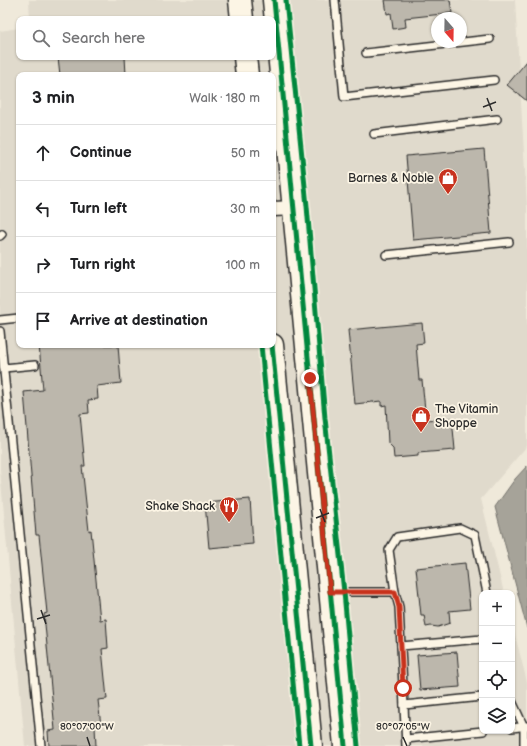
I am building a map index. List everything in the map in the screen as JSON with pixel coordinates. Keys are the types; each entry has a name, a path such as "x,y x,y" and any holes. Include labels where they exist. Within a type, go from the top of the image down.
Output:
{"main road":[{"path":"240,0 242,16"},
{"path":"274,0 275,16"},
{"path":"276,46 283,208 330,592 345,746"},
{"path":"245,60 247,72"},
{"path":"272,348 311,746"}],"lane":[{"path":"335,0 344,97 494,80"},
{"path":"366,53 490,39"},
{"path":"374,134 497,119"},
{"path":"386,255 509,242"},
{"path":"0,320 16,318"},
{"path":"0,331 41,746"},
{"path":"4,368 35,365"},
{"path":"479,732 406,743 399,607 395,592 389,550 397,538 460,528 475,535 486,590"},
{"path":"330,592 395,592"},
{"path":"401,646 479,639"},
{"path":"404,705 479,697"},
{"path":"515,706 526,726 524,746"},
{"path":"515,728 526,726"}],"shaded area":[{"path":"29,0 515,0 527,206 527,446 481,499 503,590 479,590 479,734 515,734 515,635 527,682 527,746 25,746 0,470 0,31 16,28 16,60 276,60 276,16 30,16"},
{"path":"527,466 527,628 495,507 515,479"}],"building":[{"path":"385,0 450,0 452,12 431,12 431,15 405,18 406,27 393,29 391,13 387,14"},
{"path":"58,60 125,60 126,72 60,72"},
{"path":"527,61 527,101 507,85"},
{"name":"Barnes & Noble","path":"484,149 491,233 413,240 406,156"},
{"path":"422,323 424,343 416,344 419,380 422,380 426,420 452,418 455,450 418,453 418,456 394,458 393,448 388,443 386,405 381,406 381,401 355,404 348,330"},
{"path":"39,348 118,348 121,383 97,386 98,399 88,400 89,413 80,414 85,466 82,466 89,531 91,530 100,620 106,619 108,648 102,649 107,699 98,700 101,726 95,727 96,746 49,746 48,731 55,730 44,614 47,613 39,535 36,535 24,392 43,390"},
{"name":"Shake Shack","path":"250,499 253,544 209,548 205,503"},
{"path":"465,563 470,609 449,611 450,623 438,627 426,627 424,615 421,615 416,568"},
{"path":"457,652 460,687 420,690 417,655"}],"cycle path":[{"path":"274,0 276,16"},
{"path":"286,0 307,206 325,418 344,592 358,746"},
{"path":"276,21 345,746"},
{"path":"261,348 299,746"},
{"path":"272,348 311,746"}],"place":[{"name":"Barnes & Noble","path":"448,195"},
{"name":"The Vitamin Shoppe","path":"421,433"},
{"name":"Shake Shack","path":"229,523"}],"route":[{"path":"310,378 330,592 395,592 399,607 403,688"}]}
